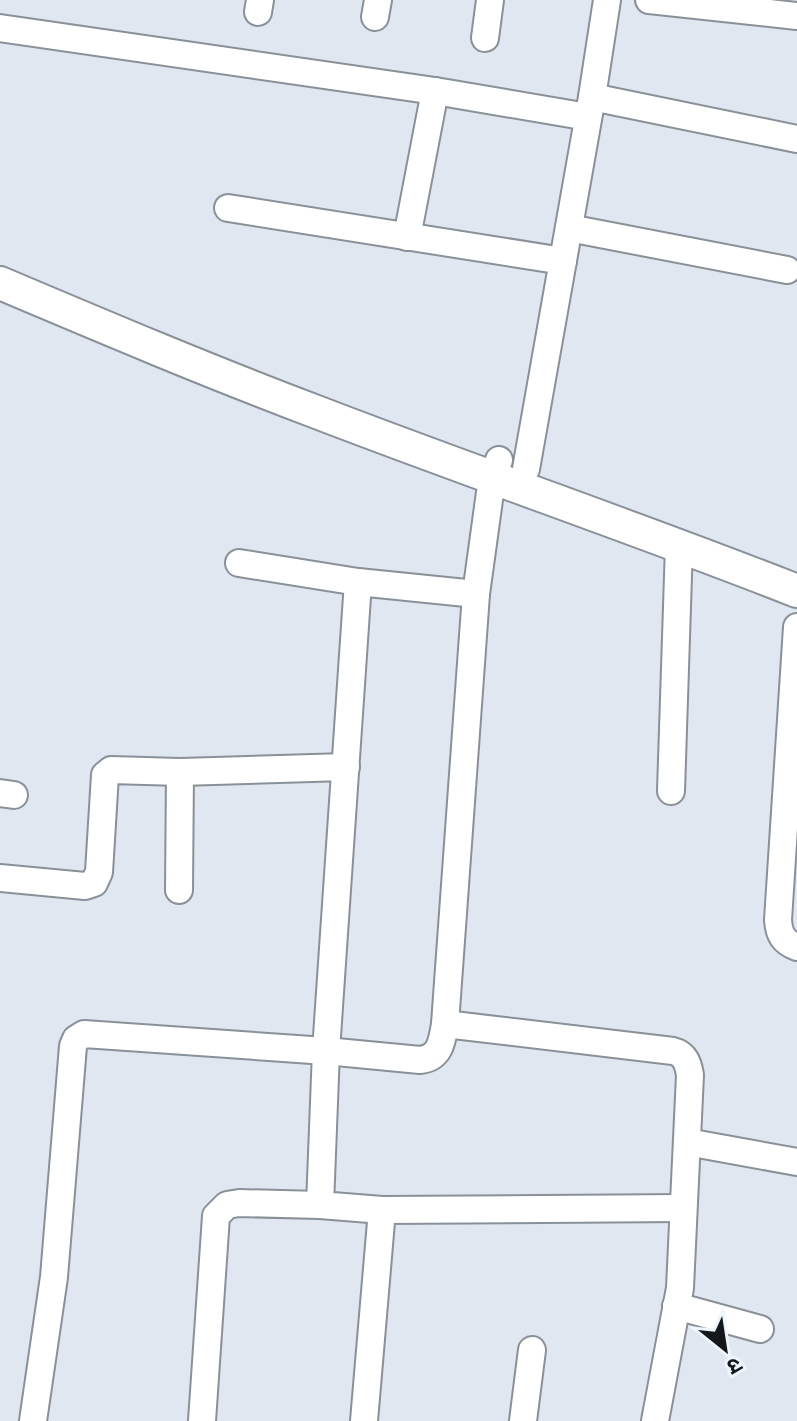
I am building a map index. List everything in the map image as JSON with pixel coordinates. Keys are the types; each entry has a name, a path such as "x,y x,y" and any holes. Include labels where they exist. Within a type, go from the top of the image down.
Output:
{"street":[{"path":"485,38 490,0"},
{"path":"33,1421 54,1277 76,1039 84,1034 426,1060 439,1050 445,1024 476,594 506,469 563,261 607,0"},
{"path":"649,0 797,16"},
{"path":"0,28 435,91 590,107 797,139"},
{"path":"407,237 435,91"},
{"path":"228,208 563,261"},
{"path":"569,228 787,270"},
{"path":"0,262 506,469 679,545 797,591"},
{"path":"0,283 169,355 686,527 797,571"},
{"path":"671,791 679,545"},
{"path":"239,563 358,582 476,594"},
{"path":"320,1205 326,1051 358,582"},
{"path":"797,627 778,920 780,933 797,947"},
{"path":"0,878 90,885 97,878 106,772 346,767"},
{"path":"179,890 180,772"},
{"path":"445,1024 680,1053 688,1064 682,1264 655,1421"},
{"path":"687,1142 797,1162"},
{"path":"202,1421 216,1216 227,1205 320,1205 382,1210 683,1208"},
{"path":"364,1421 382,1210"},
{"path":"676,1306 760,1329"},
{"path":"523,1421 532,1350"}]}
